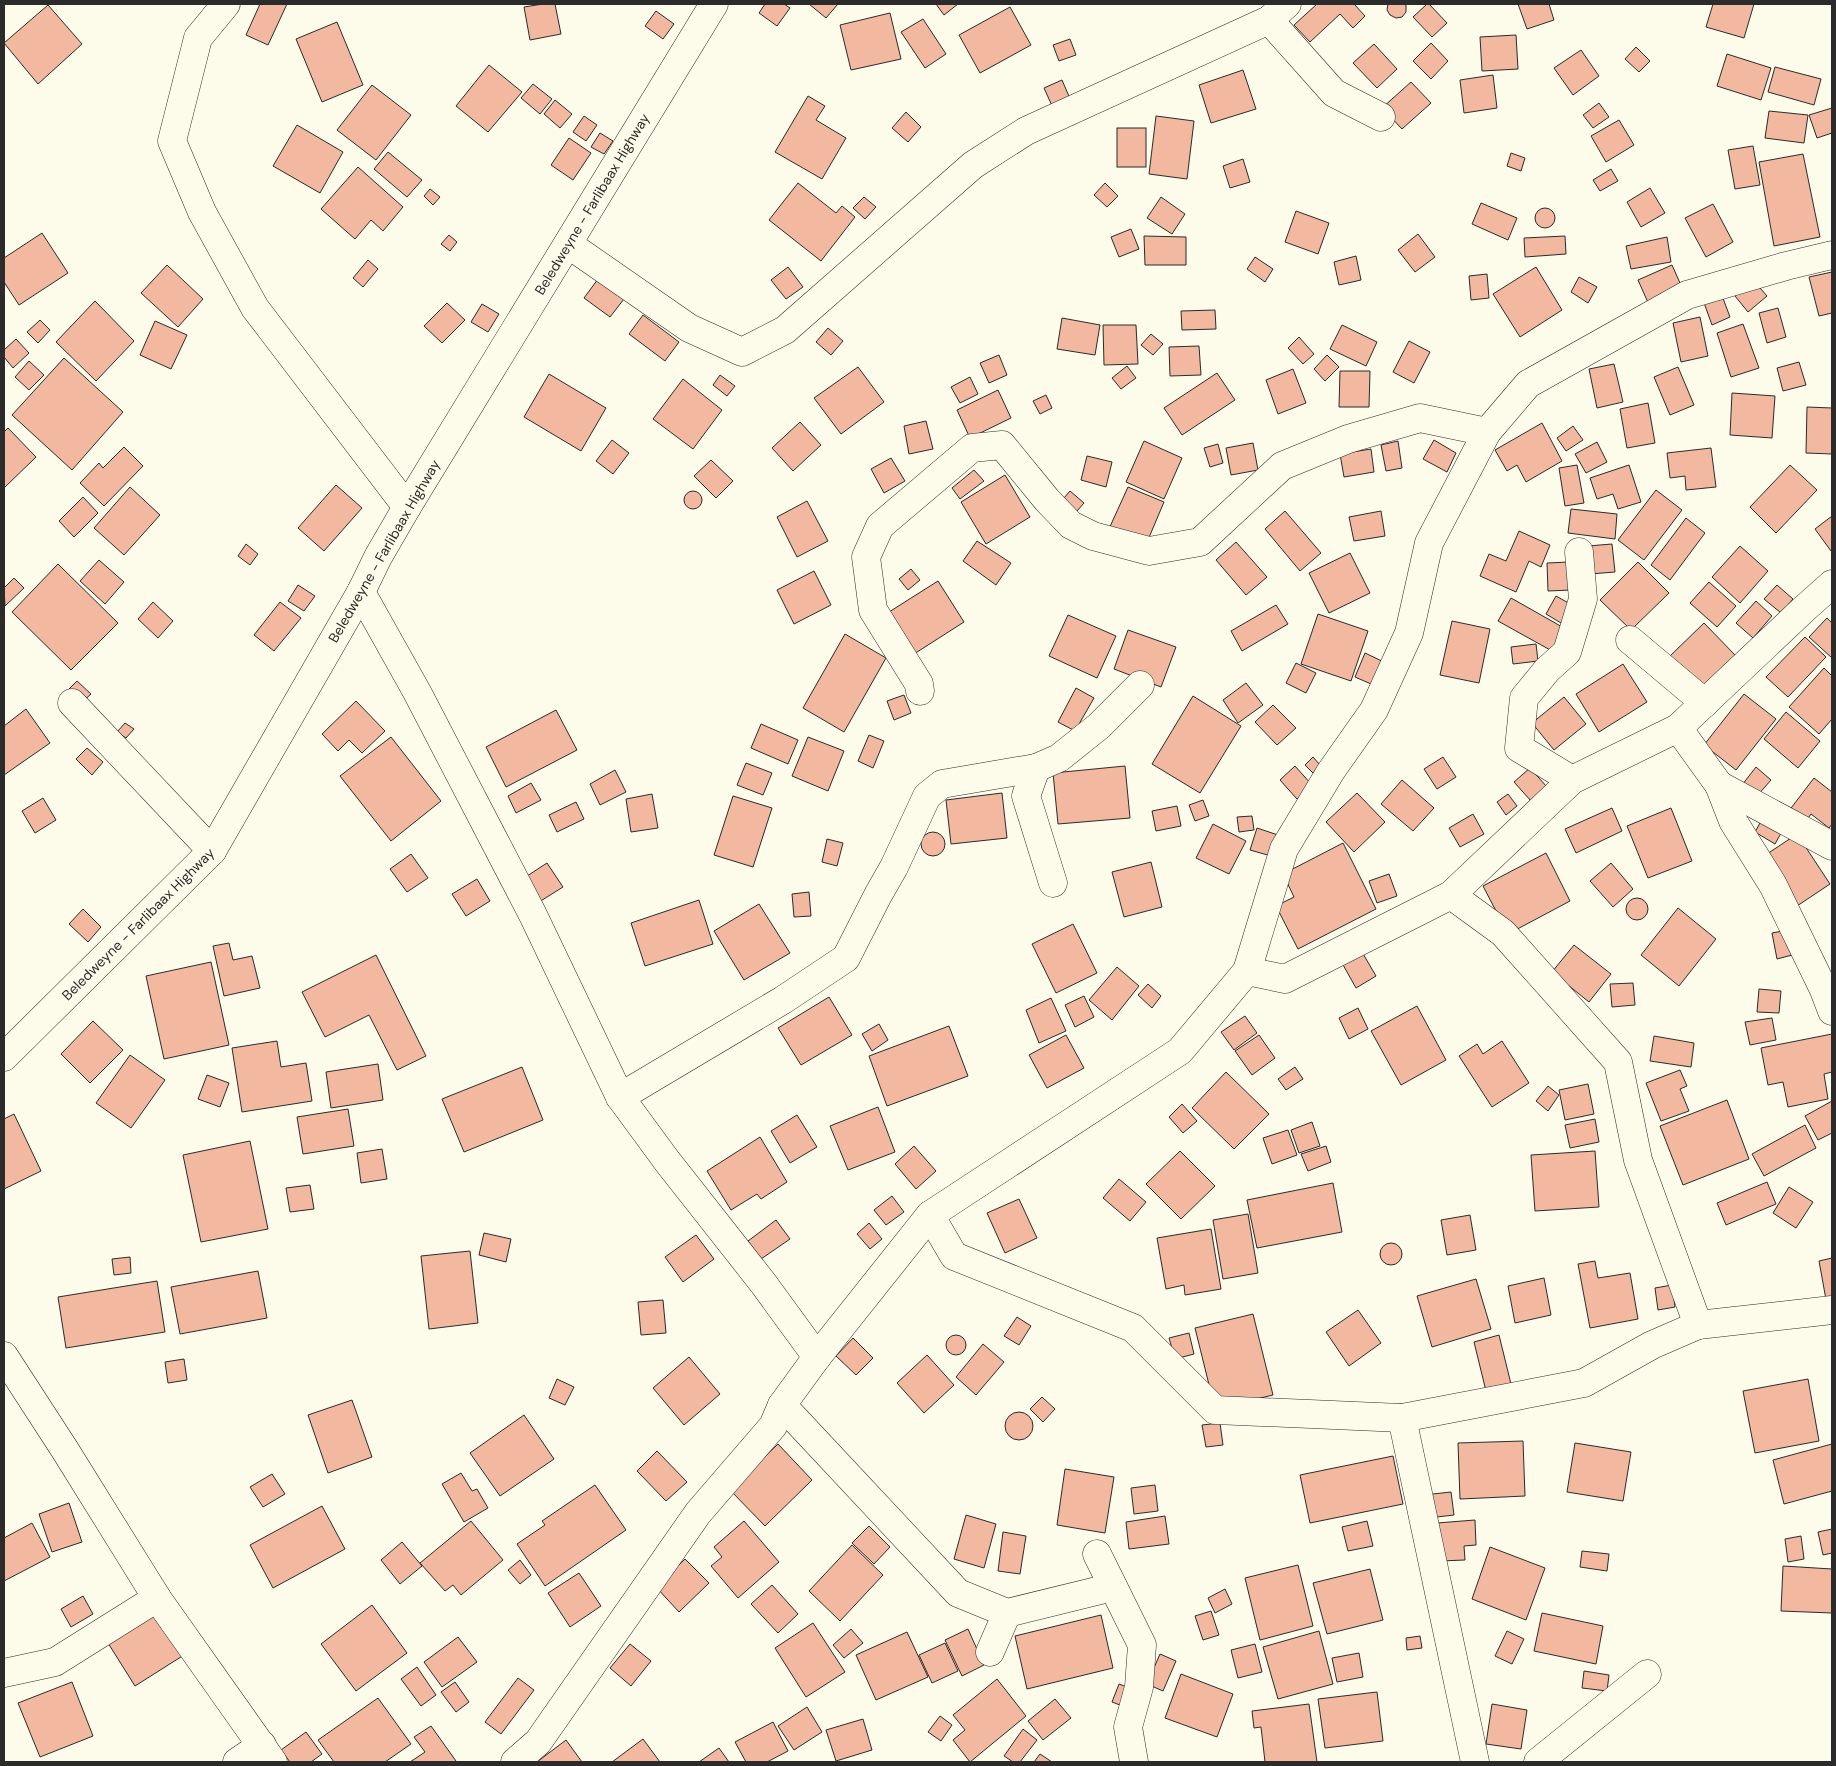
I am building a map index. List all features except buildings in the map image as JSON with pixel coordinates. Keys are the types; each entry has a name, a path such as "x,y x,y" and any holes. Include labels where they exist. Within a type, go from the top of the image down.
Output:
{"street":[{"path":"226,4 198,38 172,141 202,212 255,308 408,507"},
{"name":"Beledweyne - Farlibaax Highway","path":"4,1057 212,851 361,592 378,557 714,4"},
{"path":"568,244 689,328 742,352 785,330 973,165 1026,130 1278,12 1334,93 1381,117"},
{"path":"515,1762 538,1742 698,1513 773,1426 782,1405 817,1357 930,1215 1180,1050 1246,971 1284,849 1330,771 1374,710 1408,633 1429,543 1487,432 1528,384 1687,295 1786,266 1832,255"},
{"path":"920,691 919,684 873,610 866,558 880,526 972,448 1002,445 1046,500 1071,525 1093,536 1149,551 1200,542 1282,466 1348,439 1420,418 1487,432"},
{"path":"1572,780 1519,748 1524,698 1547,670 1567,652 1582,599 1579,552"},
{"path":"1246,971 1285,979 1451,895 1572,780 1678,728 1804,608 1832,584"},
{"path":"361,592 417,692 529,907 620,1097 666,1161 763,1283 817,1357"},
{"path":"1630,640 1705,703"},
{"path":"620,1097 783,1000 846,958 894,867 927,796 942,784 1036,768 1059,758 1100,726 1140,686"},
{"path":"72,703 212,851"},
{"path":"1678,728 1719,785 1733,821 1773,885 1832,1010"},
{"path":"1036,768 1026,796 1053,883"},
{"path":"1719,785 1832,846"},
{"path":"878,895 892,834"},
{"path":"1451,895 1503,933 1618,1062 1638,1160 1698,1325"},
{"path":"930,1215 954,1256 1133,1328 1215,1410 1402,1418 1584,1383 1652,1346 1698,1325 1832,1310"},
{"path":"4,1356 157,1598 268,1754 237,1762"},
{"path":"782,1405 958,1593 1007,1613 1114,1587"},
{"path":"1402,1418 1476,1762"},
{"path":"1097,1554 1142,1646 1139,1687 1128,1727 1134,1762"},
{"path":"4,1673 55,1662 157,1598"},
{"path":"990,1652 1007,1613"},
{"path":"1538,1762 1648,1674"}]}
